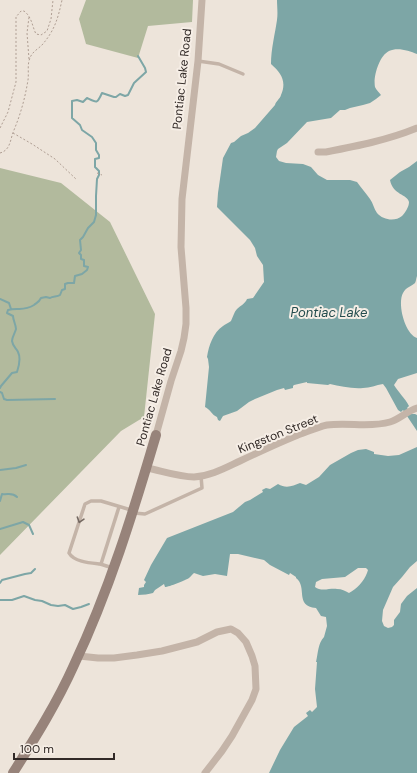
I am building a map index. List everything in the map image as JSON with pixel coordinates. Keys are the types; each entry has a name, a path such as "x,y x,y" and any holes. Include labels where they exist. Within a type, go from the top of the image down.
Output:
{"street":[{"name":"Pontiac Lake Road","path":"13,773 46,719 79,656 114,568 133,512 181,351 186,324 181,247 182,199 198,61 202,0"},
{"path":"318,152 326,152 375,142 417,128"},
{"name":"Kingston Street","path":"147,468 193,477 201,476 214,473 286,440 310,431 326,426 342,424 359,425 391,422 401,418 416,408"},
{"path":"79,656 98,658 137,655 162,651 197,642 217,632 231,629 238,633 246,642 252,656 255,666 256,689 252,700 232,736 205,773"}],"lane":[{"path":"198,61 218,64 243,74"},
{"path":"114,568 102,564 89,563 72,557 69,553 85,504 92,501 101,501 133,512 145,514 202,488 201,476"},
{"path":"102,564 119,507"}],"path":[{"path":"0,128 8,112 16,82 16,17 21,11 24,11 28,14 36,34 41,35 47,31 51,19 53,0"},
{"path":"29,60 32,53 41,45 55,26 62,0"},
{"path":"0,153 4,152 9,146 12,133 20,116 26,91 29,60 27,33 29,16"},
{"path":"12,133 55,159 77,180"},
{"path":"96,173 102,175"}],"green space":[{"path":"86,0 193,0 192,22 148,26 138,58 86,44 79,19"},
{"path":"0,168 61,183 110,222 155,314 144,417 121,431 0,555"}],"water":[{"name":"Pontiac Lake","path":"277,0 417,0 417,54 400,49 389,51 382,57 375,78 375,87 381,95 370,103 340,110 331,118 307,122 287,143 278,149 276,157 279,161 286,163 303,164 311,167 318,175 327,180 350,180 357,182 371,201 377,213 386,219 393,220 402,216 407,210 409,202 406,197 394,189 390,180 417,161 417,276 415,283 403,293 401,304 403,318 406,325 409,331 417,338 417,373 398,379 394,385 409,406 407,408 412,414 417,415 417,431 403,410 401,412 398,410 383,384 368,388 359,388 307,382 294,385 293,388 277,390 255,399 237,411 223,416 220,421 205,407 209,367 207,357 212,340 224,325 231,321 237,309 247,299 253,298 264,282 263,265 250,240 217,207 223,158 231,143 255,128 275,105 283,90 282,78 271,64 277,17"},
{"path":"417,447 417,561 393,587 383,610 382,621 384,626 388,628 392,627 394,625 394,620 400,612 401,604 407,596 417,588 417,773 269,773 280,750 294,727 308,716 306,713 310,710 312,712 317,707 315,689 316,662 319,645 324,637 327,626 326,617 321,616 316,608 309,607 305,604 301,586 296,577 270,565 264,560 238,554 230,554 227,576 215,574 203,576 194,573 189,578 174,585 165,587 164,584 153,593 138,595 139,588 144,587 146,582 144,580 151,565 167,538 233,512 245,502 263,492 262,490 266,488 270,489 278,484 287,487 300,483 306,485 319,477 330,465 358,450 366,449 374,452 374,454 388,456 399,455","holes":["358,568 366,568 368,570 364,579 349,593 340,589 323,590 315,587 316,582 322,579 345,577"]}],"waterway":[{"path":"0,388 12,373 17,372 19,362 19,354 12,341 16,326 13,316 7,313 8,310 24,309 37,303 41,298 50,298 60,295 62,290 65,289 65,284 74,283 75,276 82,274 88,267 84,266 84,260 81,259 81,255 79,253 81,250 80,240 94,222 96,215 97,179 99,171 95,167 95,159 99,158 99,155 96,150 96,143 92,137 82,130 80,125 72,118 72,101 77,100 83,102 87,98 96,102 102,93 114,97 120,94 125,96 128,95 134,83 146,72 138,56"},
{"path":"0,299 9,303 11,309"},
{"path":"0,392 2,393 4,399 7,400 55,399"},
{"path":"0,470 26,465"},
{"path":"0,501 2,494 12,494 17,497"},
{"path":"0,529 23,522 29,525 33,534"},
{"path":"0,583 2,580 31,573 35,569"},
{"path":"0,600 12,600 24,596 51,605 65,605 73,609 89,604"}]}
